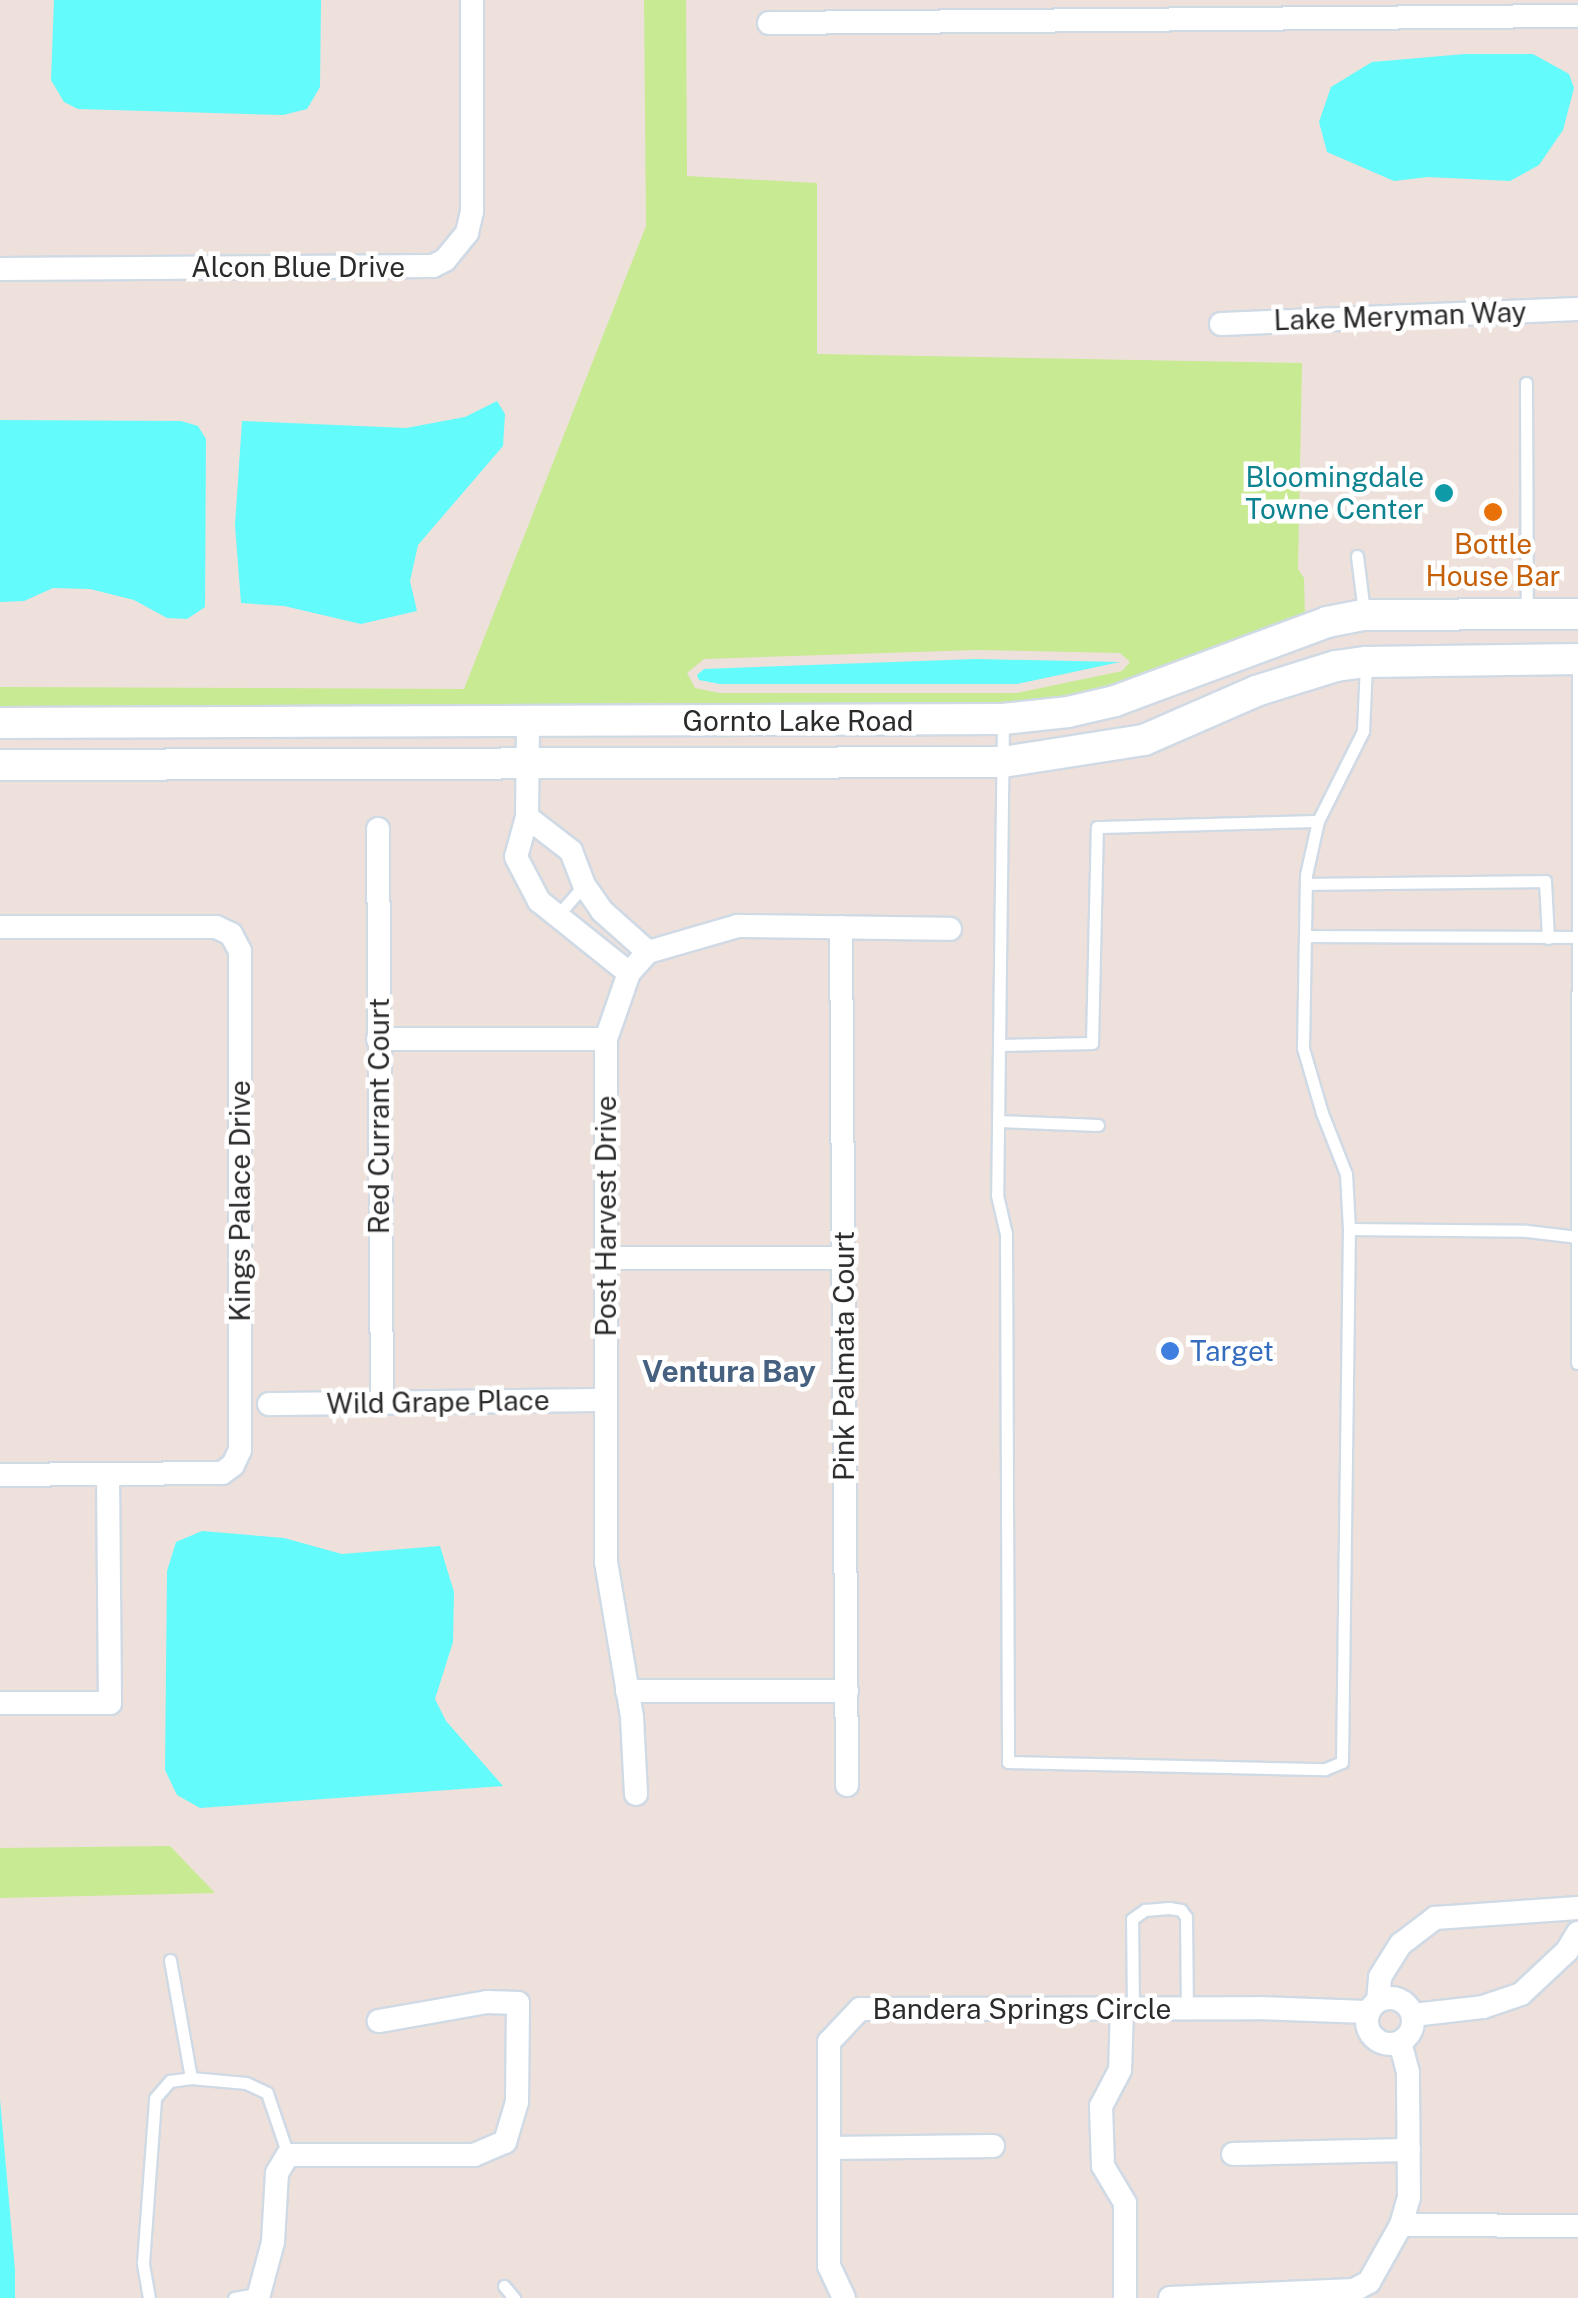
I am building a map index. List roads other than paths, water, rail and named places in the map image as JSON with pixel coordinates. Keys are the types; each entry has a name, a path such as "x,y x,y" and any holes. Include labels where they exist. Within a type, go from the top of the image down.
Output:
{"street":[{"name":"Alcon Blue Drive","path":"0,269 433,266 445,260 458,248 472,212 472,0"},
{"path":"770,23 1578,16"},
{"name":"Lake Meryman Way","path":"1221,324 1578,309"},
{"name":"Gornto Lake Road","path":"0,724 1002,719 1068,712 1115,701 1304,628 1364,615 1578,614"},
{"path":"1364,615 1366,662"},
{"name":"Gornto Lake Road","path":"0,765 1003,762 1144,740 1256,692 1366,662 1578,659"},
{"path":"528,722 527,817 516,857 539,900 629,973"},
{"path":"527,817 571,851 584,885 625,936 648,952 738,926 950,929"},
{"name":"Red Currant Court","path":"378,829 382,1403"},
{"name":"Kings Palace Drive","path":"0,927 216,926 231,934 240,951 240,1450 233,1466 222,1473 0,1475"},
{"name":"Pink Palmata Court","path":"841,927 848,1785"},
{"name":"Post Harvest Drive","path":"636,1794 627,1691 606,1562 606,1039 629,973 648,952"},
{"path":"378,1039 606,1039"},
{"path":"606,1258 844,1258"},
{"name":"Wild Grape Place","path":"269,1404 606,1400"},
{"path":"0,1703 110,1702 108,1474"},
{"path":"627,1691 847,1691"},
{"path":"1374,2006 1400,2000 1412,2015 1411,2031 1400,2042 1385,2044 1372,2035 1374,2006 1380,1978 1402,1944 1434,1918 1578,1908"},
{"path":"1412,2015 1483,2007 1521,1994 1567,1951 1578,1933"},
{"path":"250,2296 273,2242 277,2173 288,2155 474,2155 505,2142 517,2102 518,2003 486,2002 379,2022"},
{"name":"Bandera Springs Circle","path":"844,2298 830,2266 830,2042 860,2009 1374,2006"},
{"path":"1125,2298 1125,2203 1102,2166 1101,2106 1120,2070 1127,2008"},
{"path":"1170,2298 1354,2290 1368,2282 1401,2225 1409,2197 1408,2072 1400,2042"},
{"path":"830,2148 993,2146"},
{"path":"1233,2154 1408,2150"},
{"path":"1401,2225 1578,2226"}],"lane":[{"path":"1526,383 1528,614"},
{"path":"1357,556 1364,615"},
{"path":"1577,1363 1578,659"},
{"path":"1002,719 997,1195 1006,1233 1008,1762 1325,1770 1342,1762 1349,1229 1346,1174 1322,1114 1303,1048 1306,884 1318,822 1363,732 1366,662"},
{"path":"999,1044 1092,1043 1097,827 1318,822"},
{"path":"1306,884 1546,881 1548,938"},
{"path":"558,915 584,885"},
{"path":"1305,936 1577,937"},
{"path":"998,1121 1098,1125"},
{"path":"1349,1229 1528,1231 1577,1236"},
{"path":"1127,2008 1132,1919 1145,1910 1169,1908 1182,1910 1186,1917 1186,2008"},
{"path":"170,1960 191,2078"},
{"path":"149,2298 143,2263 155,2098 170,2081 191,2078 246,2084 267,2094 288,2155"},
{"path":"504,2286 514,2298"}],"water":[{"path":"54,0 321,0 320,87 307,109 283,115 78,109 64,102 51,80"},
{"path":"1465,54 1533,54 1569,74 1574,88 1563,130 1539,165 1510,181 1428,177 1394,181 1327,152 1319,122 1331,87 1372,62"},
{"path":"497,401 505,414 503,446 418,545 410,581 417,611 361,624 284,606 241,603 235,525 242,421 406,428 465,417"},
{"path":"0,420 181,421 198,426 206,439 205,607 187,619 167,618 134,600 90,589 53,588 24,601 0,602"},
{"path":"976,659 1120,662 1017,684 720,684 699,680 697,675 704,669"},
{"path":"202,1531 284,1538 342,1554 440,1546 454,1592 453,1642 435,1699 446,1721 503,1786 200,1808 177,1795 165,1770 167,1571 176,1542"},
{"path":"0,2099 15,2270 15,2298 0,2298"}],"place":[{"name":"Bloomingdale Towne Center","path":"1444,493"},
{"name":"Bottle House Bar","path":"1493,512"},
{"name":"Target","path":"1170,1351"}],"district":[{"name":"Ventura Bay","path":"729,1371"}]}
